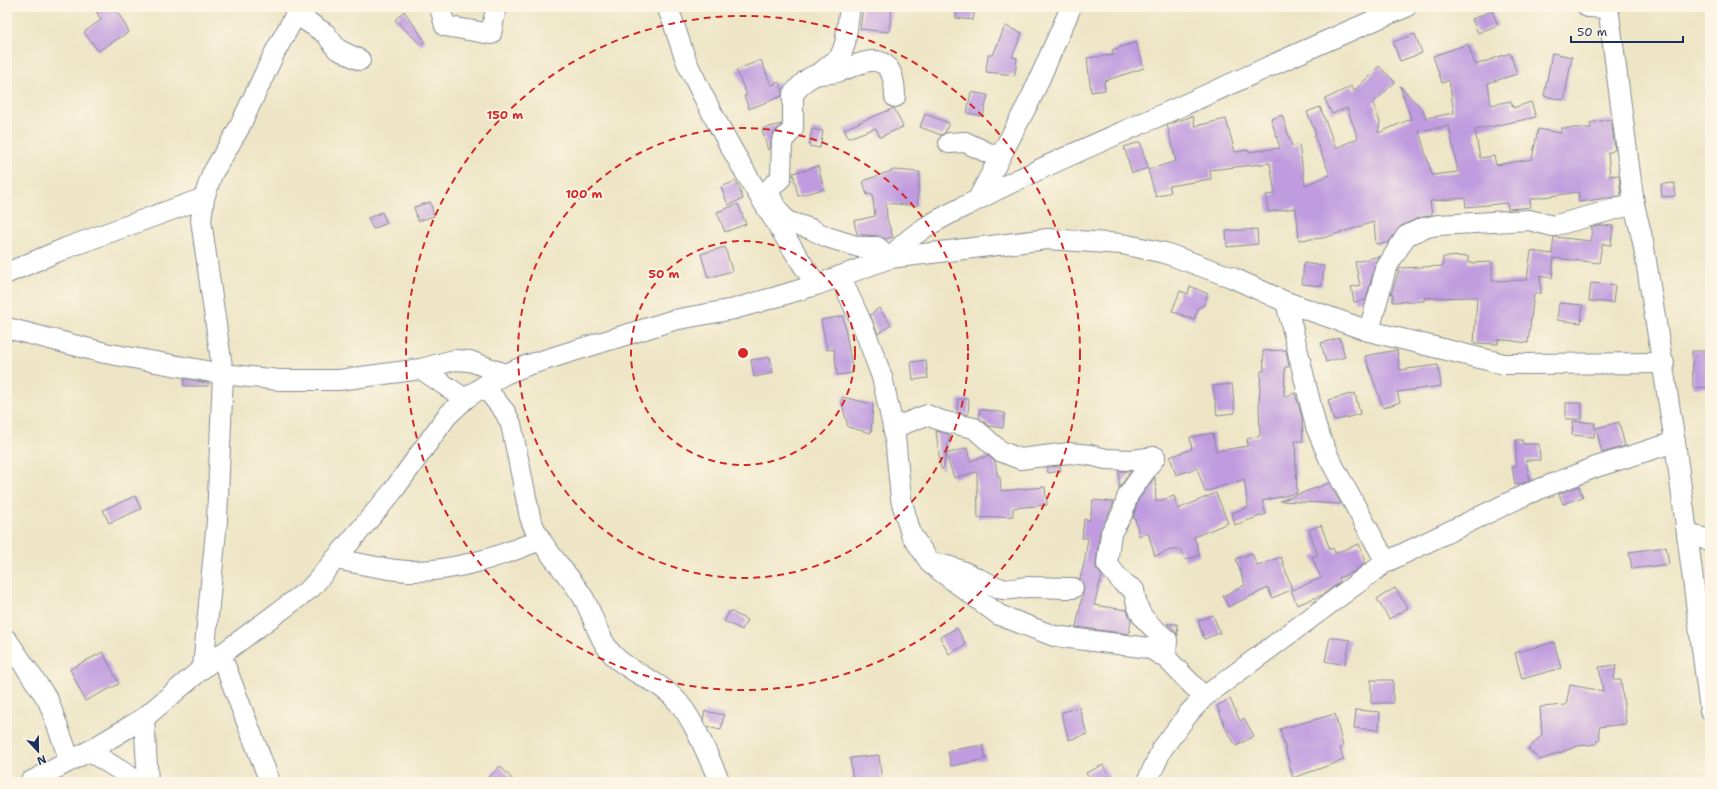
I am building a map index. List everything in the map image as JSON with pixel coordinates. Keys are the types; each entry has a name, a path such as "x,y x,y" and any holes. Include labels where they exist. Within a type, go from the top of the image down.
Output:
{"street":[{"path":"440,7 445,26 491,34 496,7"},
{"path":"667,7 688,66 734,156 764,207 816,285"},
{"path":"850,7 845,44 840,57 819,74 805,80 793,94 793,129 782,141 781,178 768,190 775,206 786,221 811,229 827,237 859,247 877,248 890,258"},
{"path":"978,199 1032,96 1071,7"},
{"path":"890,258 903,243 920,230 1031,172 1220,89 1348,30 1406,7"},
{"path":"1588,7 1608,8 1634,204 1643,242 1676,442 1686,534 1710,710"},
{"path":"203,668 217,520 223,374 201,220 204,198 212,174 238,130 275,52 298,10 326,34 337,49 360,60"},
{"path":"819,74 834,74 871,61 880,61 891,72 896,83 895,97"},
{"path":"949,143 966,142 999,158"},
{"path":"7,273 66,248 204,198"},
{"path":"1369,331 1386,268 1406,236 1423,228 1438,226 1529,220 1553,226 1634,204"},
{"path":"30,782 89,751 144,718 203,668 311,588 393,491 447,416 465,399 484,386 505,374 528,365 674,320 734,309 816,285 890,258 1048,239 1122,244 1165,253 1231,277 1286,302 1369,331 1504,364 1664,363"},
{"path":"840,276 863,326 882,378 893,428 901,499 911,534 931,564 999,615 1054,636 1149,648 1166,658 1204,697"},
{"path":"1286,302 1316,427 1329,458 1386,562"},
{"path":"7,328 105,353 223,374 279,380 339,380 421,369 454,360 470,361 505,374"},
{"path":"421,369 465,399"},
{"path":"484,386 505,412 511,424 530,517 540,540 583,598 604,645 617,658 664,688 678,702 688,718 720,782"},
{"path":"893,428 928,414 942,421 974,428 1000,451 1020,459 1069,453 1090,454 1106,460 1134,460 1155,457 1128,495 1122,514 1111,533 1107,564 1122,582 1134,590 1135,602 1142,619 1167,640 1166,658"},
{"path":"1147,782 1162,749 1204,697 1386,562 1527,494 1596,467 1676,442"},
{"path":"1686,534 1710,540"},
{"path":"336,559 407,571 452,568 498,557 540,540"},
{"path":"931,564 948,565 1003,589 1030,587 1073,588"},
{"path":"7,640 48,700 70,761"},
{"path":"221,655 270,782"},
{"path":"144,718 148,782"},
{"path":"89,751 139,782"}],"building":[{"path":"94,7 115,7 129,32 98,51 84,32 101,20"},
{"path":"863,7 892,8 889,32 860,29"},
{"path":"958,7 975,7 973,20 956,18"},
{"path":"404,11 425,41 421,45 395,20"},
{"path":"1492,11 1498,25 1478,33 1472,19"},
{"path":"1005,26 1022,33 1012,57 1017,58 1015,75 986,72 988,55 993,55"},
{"path":"1415,34 1422,53 1400,61 1393,42"},
{"path":"1136,42 1144,68 1104,81 1105,90 1091,92 1087,58 1114,55 1112,50"},
{"path":"1468,44 1475,65 1510,53 1517,74 1488,83 1491,105 1511,101 1513,108 1531,102 1536,117 1475,130 1480,158 1494,156 1496,165 1532,159 1538,129 1561,133 1561,128 1591,128 1590,123 1611,119 1615,150 1608,153 1610,176 1619,175 1621,196 1579,202 1578,192 1530,199 1531,207 1508,209 1507,203 1466,207 1465,198 1430,201 1432,215 1418,218 1401,226 1388,243 1376,244 1374,222 1323,238 1299,240 1296,208 1268,212 1266,195 1275,194 1270,163 1210,170 1211,179 1169,186 1171,192 1156,197 1148,170 1176,161 1167,125 1193,116 1195,126 1226,119 1235,152 1248,150 1248,152 1280,148 1271,119 1282,115 1292,146 1299,145 1305,185 1330,175 1314,135 1316,134 1307,112 1320,107 1336,148 1358,138 1347,108 1332,114 1325,99 1352,86 1354,91 1379,66 1395,82 1373,103 1380,122 1378,133 1411,119 1400,86 1423,110 1426,118 1454,113 1449,80 1442,83 1433,56","holes":["1449,126 1458,172 1432,175 1419,131"]},
{"path":"1552,53 1572,57 1564,100 1544,96"},
{"path":"761,60 771,85 779,82 783,91 782,96 749,109 744,96 747,95 736,70"},
{"path":"971,92 988,95 983,116 967,113"},
{"path":"894,108 903,127 880,137 876,128 848,138 844,129"},
{"path":"925,114 949,123 945,133 941,135 920,127"},
{"path":"782,124 773,134 770,149 768,150 762,129"},
{"path":"812,129 823,131 820,148 809,146"},
{"path":"1140,142 1148,168 1132,173 1124,147"},
{"path":"818,166 824,189 798,196 793,173 804,170 805,172 805,170"},
{"path":"894,170 920,172 917,206 886,203 887,219 893,237 886,239 877,236 857,234 854,221 875,216 872,194 867,195 863,181"},
{"path":"736,181 743,199 728,205 721,187"},
{"path":"1675,183 1675,196 1662,197 1661,184"},
{"path":"430,202 434,216 418,221 414,207"},
{"path":"738,204 746,224 725,232 717,212"},
{"path":"382,212 387,223 373,229 368,218"},
{"path":"1602,225 1613,226 1611,245 1602,244 1599,263 1554,258 1552,278 1540,276 1541,293 1534,294 1528,343 1498,339 1498,344 1474,343 1477,297 1424,298 1424,301 1393,302 1393,294 1391,294 1400,268 1443,266 1443,257 1468,256 1468,263 1492,262 1492,281 1527,280 1531,251 1552,254 1554,237 1591,241 1592,227"},
{"path":"1257,229 1258,244 1227,247 1226,231"},
{"path":"725,247 732,271 708,278 701,254"},
{"path":"1380,256 1375,265 1366,300 1354,302 1351,287 1360,285 1355,262"},
{"path":"1304,263 1324,266 1322,286 1302,284"},
{"path":"1591,283 1615,285 1613,303 1589,301"},
{"path":"1190,286 1208,294 1204,305 1198,308 1194,320 1172,311 1180,291 1188,294"},
{"path":"1559,303 1583,305 1581,323 1557,320"},
{"path":"879,308 891,325 878,334 870,315"},
{"path":"843,316 853,373 837,375 834,349 827,350 821,320"},
{"path":"1340,338 1345,357 1326,362 1321,343"},
{"path":"1286,350 1289,367 1285,367 1284,397 1295,393 1302,417 1303,441 1295,441 1297,493 1262,501 1266,514 1235,525 1232,513 1248,507 1244,479 1205,492 1197,468 1176,475 1170,457 1192,449 1190,437 1213,433 1216,451 1248,446 1247,439 1260,436 1259,402 1261,371 1264,371 1263,351"},
{"path":"1397,350 1400,370 1438,365 1441,386 1397,392 1400,402 1383,408 1365,356"},
{"path":"1692,351 1710,351 1710,387 1693,388"},
{"path":"770,357 773,373 754,377 751,360"},
{"path":"926,360 928,378 913,380 911,362"},
{"path":"184,379 208,383 208,386 184,386"},
{"path":"1232,384 1235,413 1217,415 1213,386"},
{"path":"1355,393 1360,414 1334,421 1328,400"},
{"path":"842,397 873,404 871,433 848,427 842,404"},
{"path":"958,399 969,399 968,415 957,412"},
{"path":"1566,403 1582,403 1582,419 1566,419"},
{"path":"980,409 1005,413 1003,428 989,426 979,418"},
{"path":"1573,421 1595,423 1594,437 1572,435"},
{"path":"1619,422 1625,446 1602,453 1596,428"},
{"path":"936,431 950,434 943,469 941,469"},
{"path":"1516,440 1522,440 1523,444 1539,444 1540,460 1526,460 1530,481 1515,485 1512,466 1516,466"},
{"path":"967,448 970,461 988,456 995,461 998,477 1000,477 1001,491 1045,487 1047,505 1013,508 1013,516 978,518 977,472 954,478 946,454"},
{"path":"1060,466 1061,471 1048,473 1047,467"},
{"path":"1119,471 1131,471 1119,488"},
{"path":"1155,477 1156,502 1174,496 1178,509 1216,493 1228,523 1194,537 1200,555 1185,560 1181,550 1171,550 1155,556 1148,533 1139,536 1135,518 1133,518 1138,500"},
{"path":"1329,483 1341,504 1280,501"},
{"path":"1579,486 1583,497 1563,504 1559,494"},
{"path":"135,496 141,509 109,523 103,510"},
{"path":"1093,500 1114,502 1100,532 1096,568 1102,576 1094,605 1127,610 1131,620 1129,634 1076,627 1084,588 1080,579 1088,538 1082,538 1084,519 1090,520"},
{"path":"1321,525 1330,550 1333,548 1335,553 1359,544 1365,559 1364,564 1353,572 1339,578 1340,582 1322,595 1297,605 1291,590 1272,598 1268,588 1228,607 1223,596 1245,585 1236,559 1252,553 1257,566 1281,557 1292,590 1321,578 1312,557 1318,555 1309,530"},
{"path":"1666,547 1669,564 1632,569 1629,552"},
{"path":"1395,588 1408,608 1389,619 1377,599"},
{"path":"730,611 747,620 742,630 724,621"},
{"path":"1213,615 1220,633 1204,639 1198,621"},
{"path":"1167,624 1177,624 1178,636 1175,631"},
{"path":"957,628 966,645 949,654 940,637"},
{"path":"1330,637 1350,640 1345,665 1325,661"},
{"path":"1554,642 1561,668 1522,679 1515,653"},
{"path":"103,652 119,684 85,701 70,669"},
{"path":"1616,665 1614,680 1621,680 1626,724 1599,727 1600,739 1597,740 1597,744 1578,746 1540,760 1528,749 1542,735 1540,707 1566,705 1570,685 1603,691 1599,667"},
{"path":"1371,680 1393,680 1393,703 1371,703"},
{"path":"1230,699 1240,721 1244,718 1254,736 1236,746 1226,729 1217,706"},
{"path":"1079,707 1087,734 1069,740 1061,713"},
{"path":"1356,710 1380,712 1379,730 1354,728"},
{"path":"705,711 724,715 721,730 707,727 703,719"},
{"path":"1335,714 1343,747 1340,748 1344,760 1293,778 1280,729"},
{"path":"983,745 986,759 951,766 948,751"},
{"path":"879,755 882,782 853,782 850,758"},
{"path":"1103,765 1112,782 1091,782 1086,773"},
{"path":"500,766 515,782 484,782"}]}
